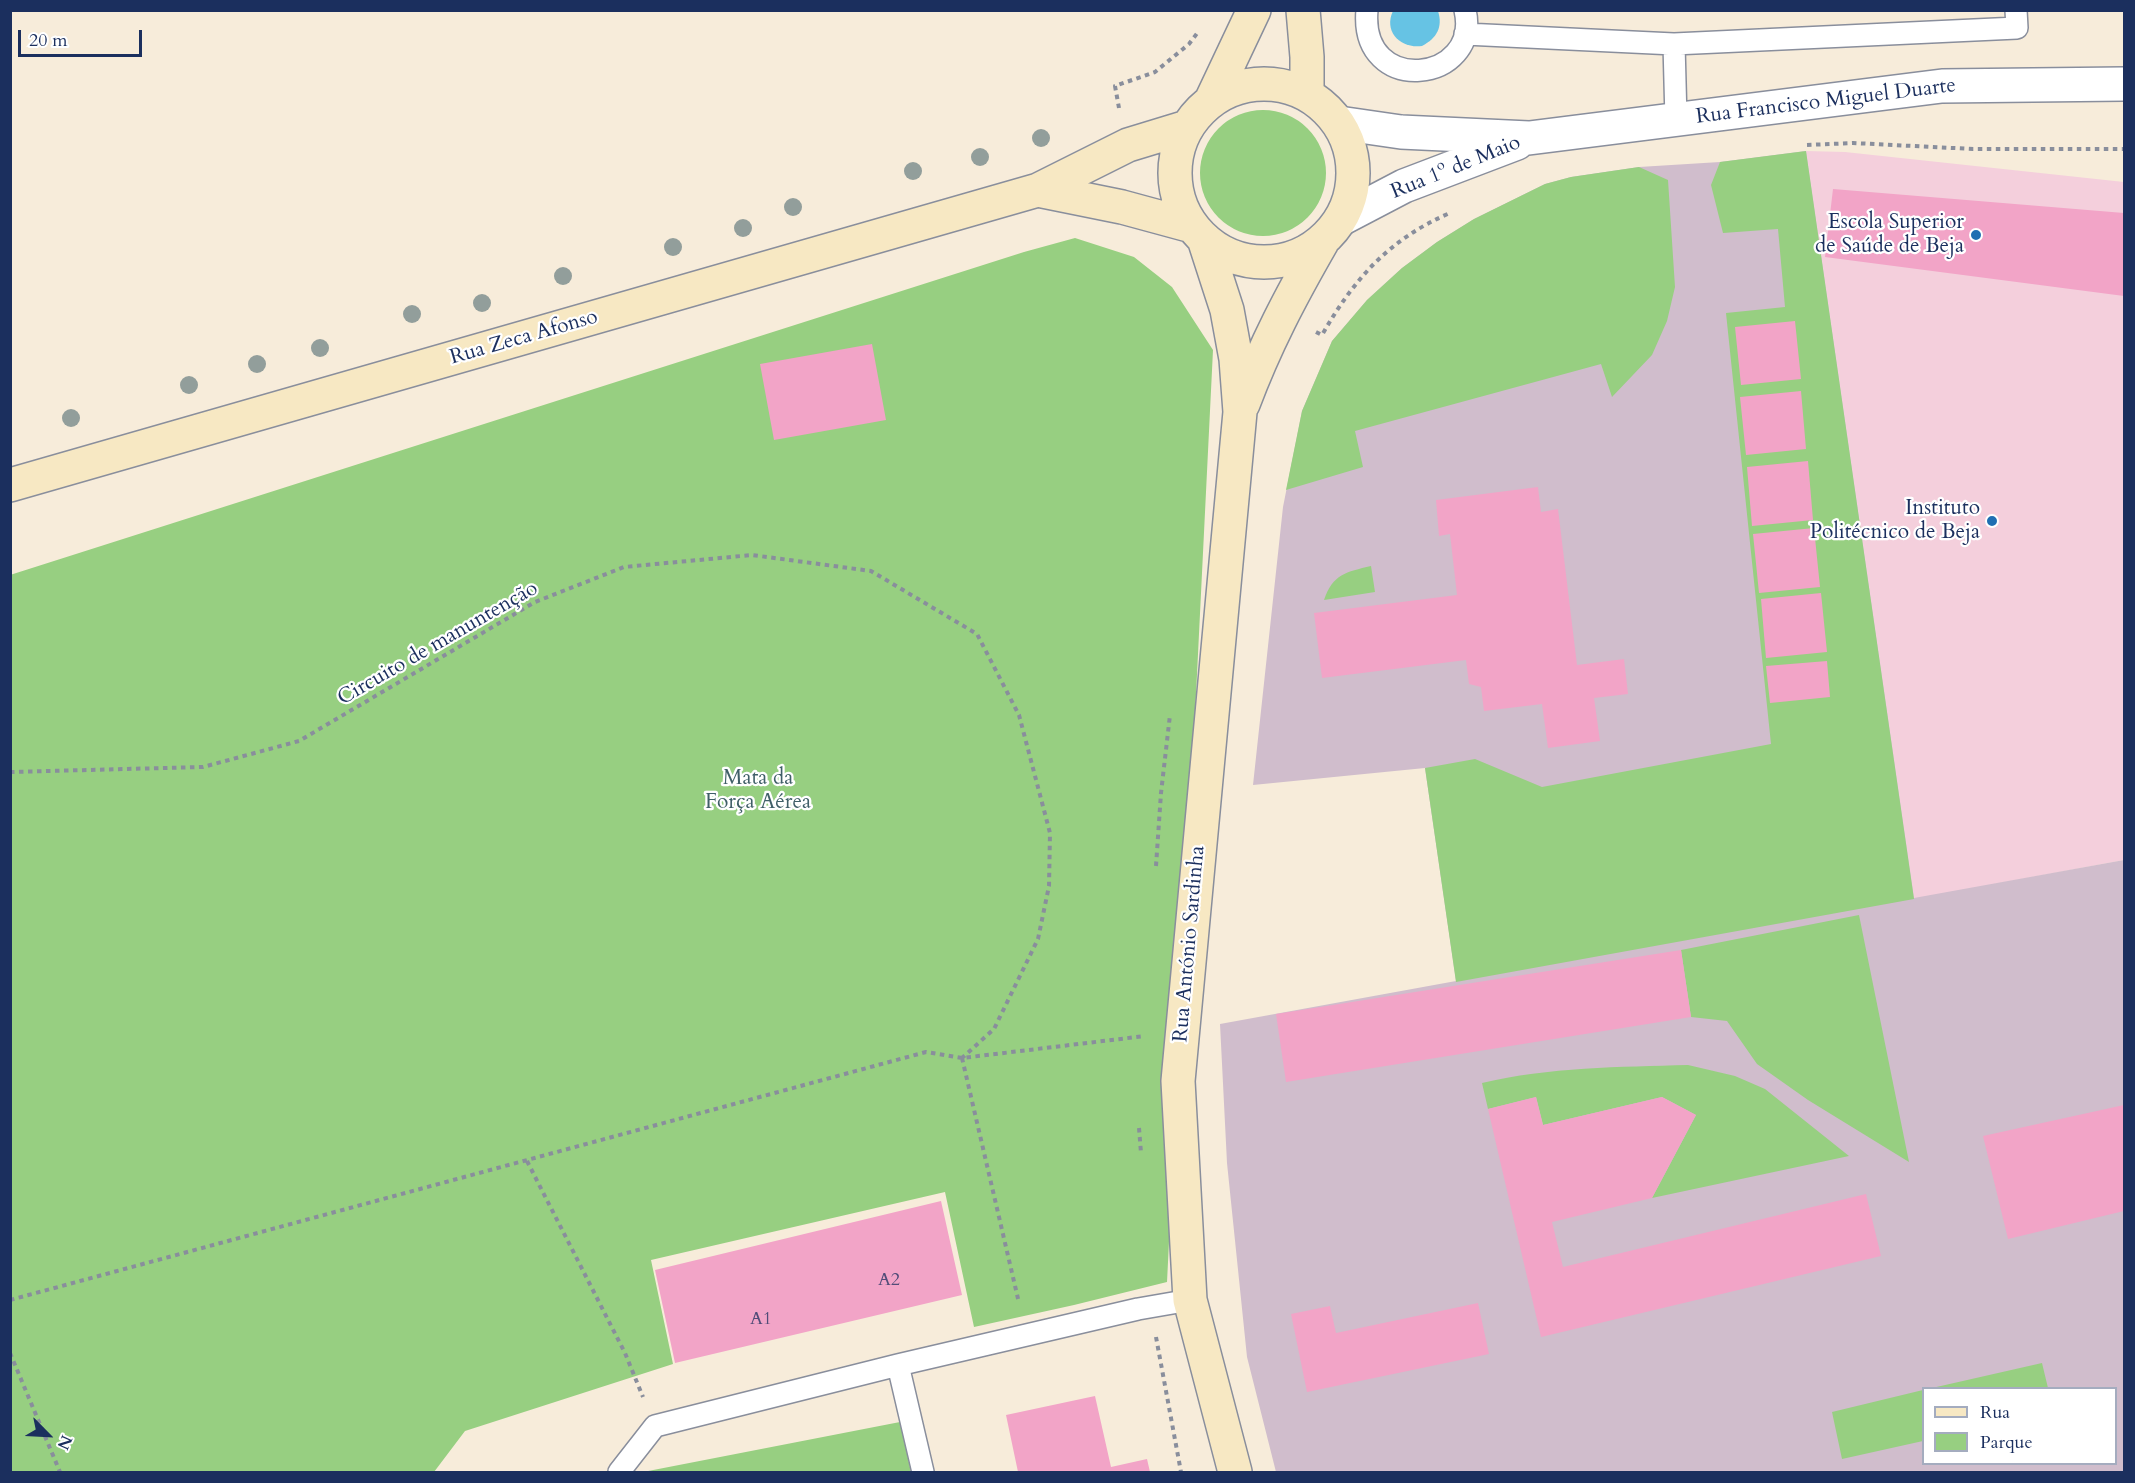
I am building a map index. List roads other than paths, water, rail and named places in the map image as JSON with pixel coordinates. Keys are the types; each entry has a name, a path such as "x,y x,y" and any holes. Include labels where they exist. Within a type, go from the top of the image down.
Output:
{"main road":[{"path":"1211,101 1254,10"},
{"path":"1303,10 1307,93"},
{"name":"Rua António Sardinha","path":"1235,1473 1190,1300 1179,1081 1240,412 1236,359 1227,310 1198,233 1180,203 1175,177 1177,151 1187,127 1211,101 1233,89 1258,83 1283,85 1307,93 1324,106 1339,123 1350,146 1354,171 1351,196 1281,316 1240,412"},
{"name":"Rua Zeca Afonso","path":"10,485 1038,190 1128,145 1187,127"},
{"name":"Rua Zeca Afonso","path":"1038,190 1122,207 1198,233"},
{"path":"1198,233 1225,254 1249,261 1275,262 1300,255 1331,231"}],"street":[{"name":"Rua Francisco Miguel Duarte","path":"1529,138 1942,87 2124,84"},
{"name":"Rua 1º de Maio","path":"1339,123 1401,132 1529,138"},
{"name":"Rua 1º de Maio","path":"1331,231 1404,186 1529,138"}],"lane":[{"path":"1367,10 1366,29 1371,45 1382,59 1396,68 1413,72 1430,70 1445,63 1458,50 1465,34 1467,19 1464,10"},
{"path":"1465,34 1674,44 2017,28 2016,10"},
{"path":"1674,44 1676,120"},
{"path":"619,1473 655,1426 898,1365 1138,1309 1190,1300"},
{"path":"898,1365 922,1473"}],"water":[{"path":"1393,11 1438,11 1440,22 1438,32 1422,46 1407,45 1396,38 1392,32 1390,26"}],"place":[{"name":"Escola Superior de Saúde de Beja","path":"1976,235"},
{"name":"Instituto Politécnico de Beja","path":"1992,521"}],"park label":[{"name":"Mata da Força Aérea","path":"758,791"}]}
